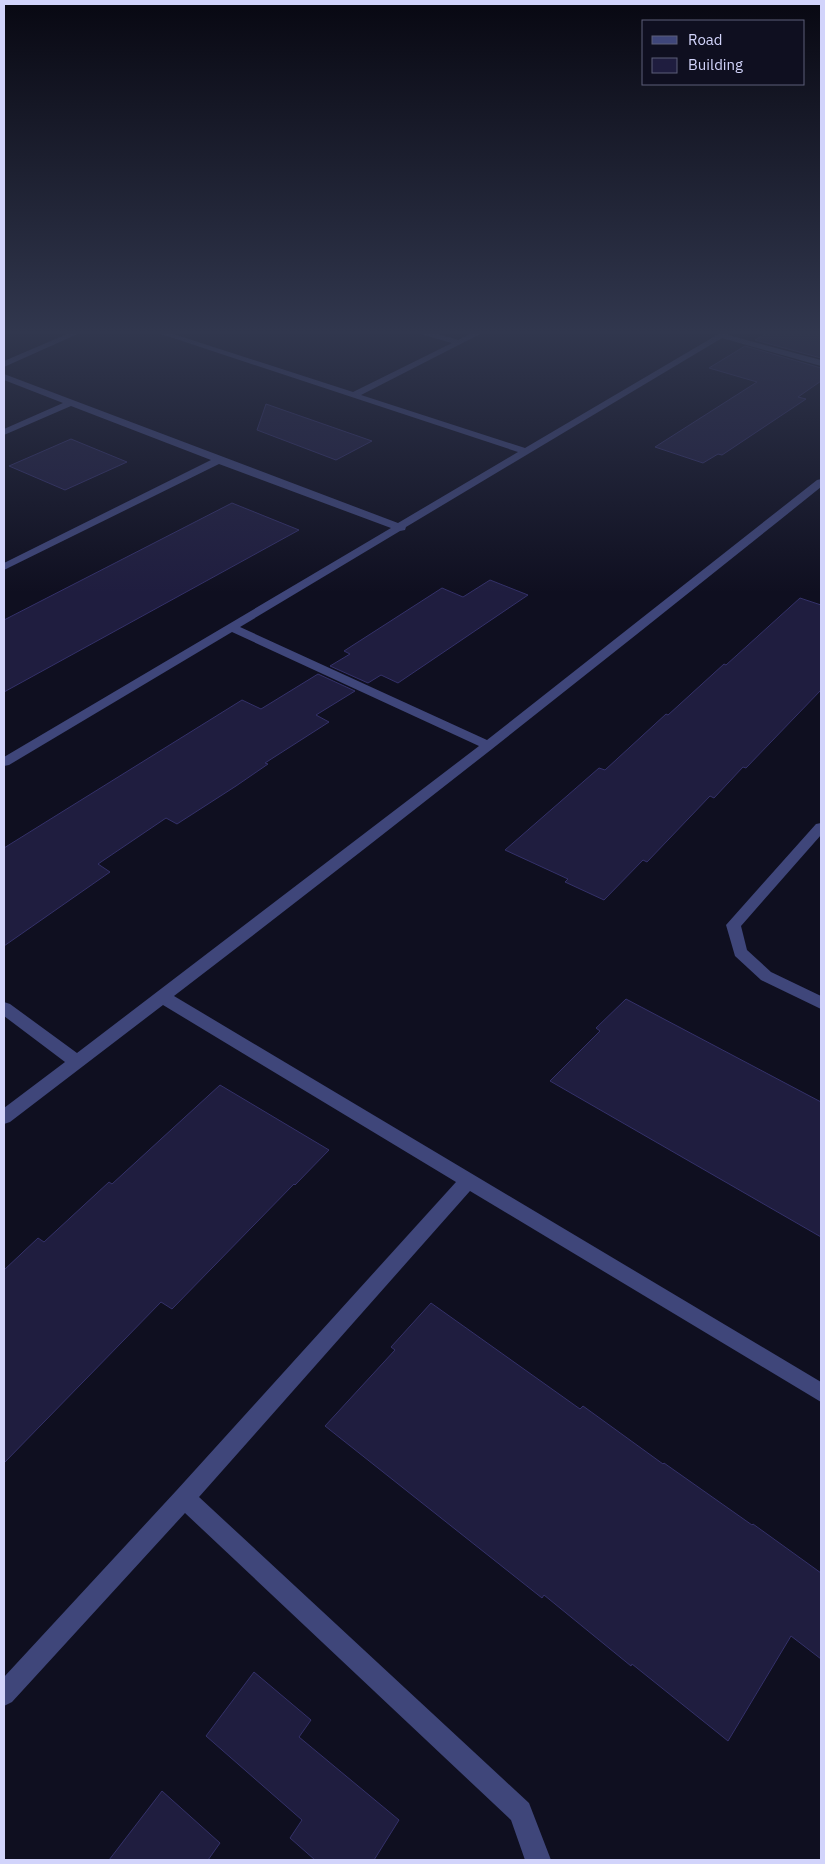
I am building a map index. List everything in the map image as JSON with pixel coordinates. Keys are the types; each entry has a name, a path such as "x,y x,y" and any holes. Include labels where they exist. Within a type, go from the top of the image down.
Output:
{"street":[{"path":"4,432 34,419"},
{"path":"112,419 401,528"},
{"path":"427,419 527,452"},
{"path":"4,762 582,419"},
{"path":"4,567 219,460"},
{"path":"4,1117 164,997 489,746 821,482"},
{"path":"231,626 489,746"},
{"path":"821,827 733,925 740,952 766,976 821,1003"},
{"path":"164,997 821,1393"},
{"path":"4,1008 77,1062"},
{"path":"4,1694 184,1498 469,1180"},
{"path":"184,1498 520,1812 538,1860"}],"building":[{"path":"261,419 309,419 372,441 336,460 257,430"},
{"path":"699,419 776,419 722,455 718,454 703,463 655,447"},
{"path":"71,439 127,462 65,490 9,466"},
{"path":"232,503 299,530 4,692 4,620"},
{"path":"490,580 528,595 398,683 381,675 368,683 330,666 350,654 344,651 442,588 463,597"},
{"path":"800,598 821,605 821,690 746,768 743,767 714,798 710,796 647,862 643,860 604,900 565,882 568,879 505,850 599,768 605,770 666,714 668,715 724,664 726,665"},
{"path":"318,674 355,691 316,715 329,722 265,763 268,764 177,824 166,818 98,864 110,872 4,946 4,848 242,700 261,709"},
{"path":"626,999 821,1102 821,1237 550,1081 600,1031 596,1028"},
{"path":"220,1085 329,1150 172,1309 161,1302 4,1463 4,1270 38,1238 44,1242 109,1182 112,1184"},
{"path":"431,1303 580,1409 583,1406 663,1464 753,1524 821,1573 821,1659 791,1636 728,1741 632,1664 631,1666 544,1595 542,1598 325,1426 395,1350 391,1347"},
{"path":"254,1672 311,1720 299,1737 399,1820 374,1860 315,1860 290,1838 302,1820 206,1736"},
{"path":"162,1791 220,1843 208,1860 109,1860"}]}
